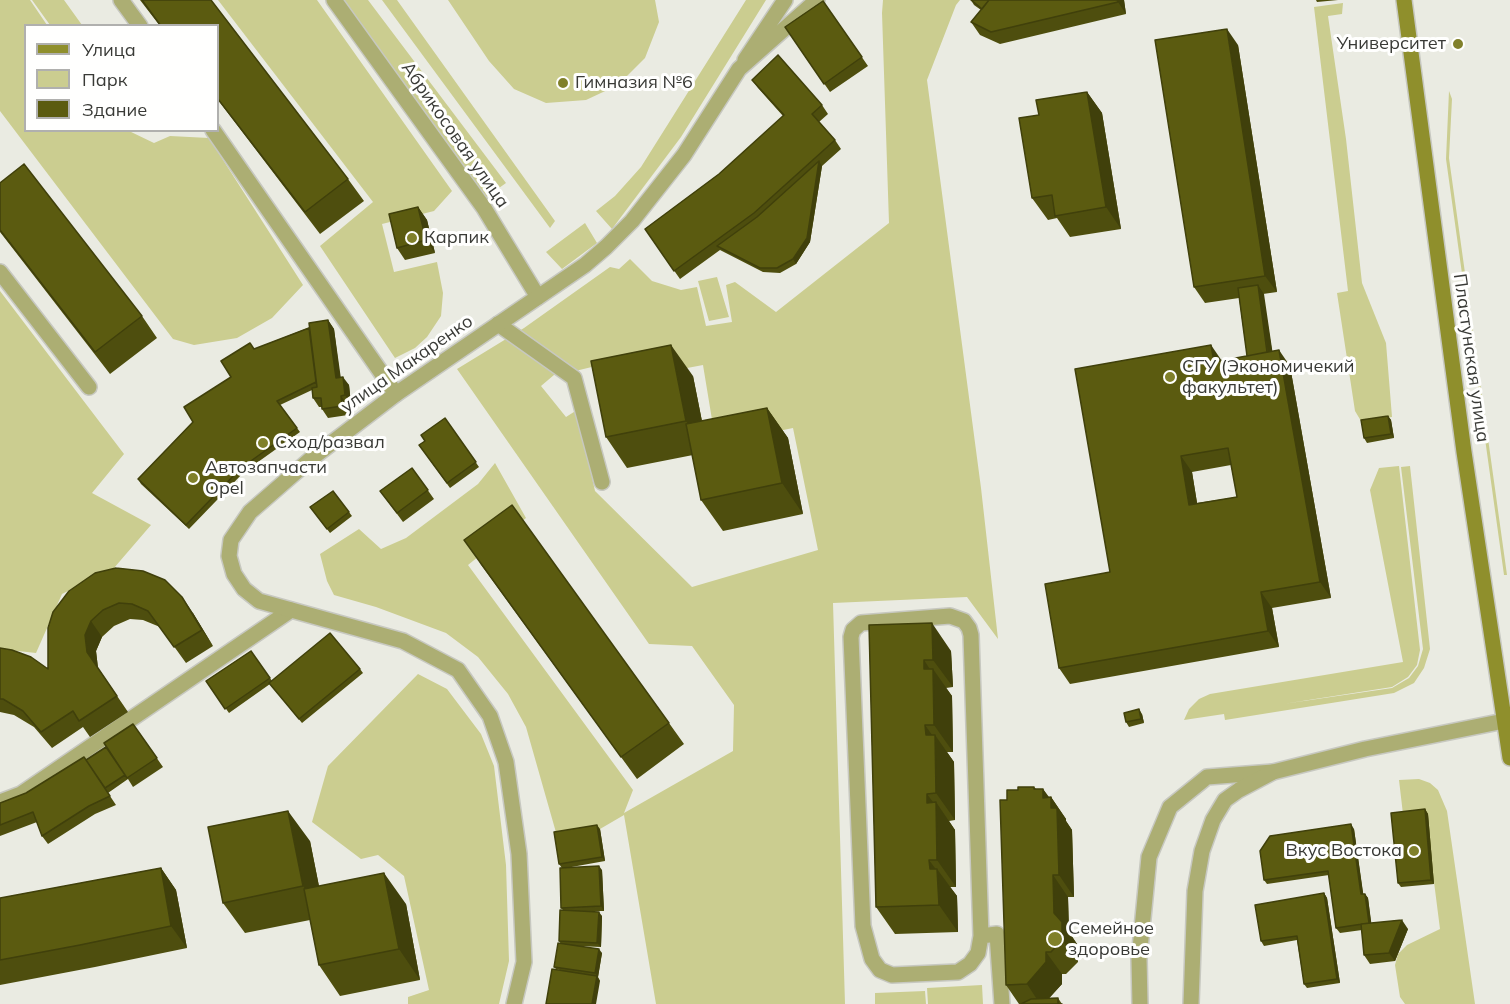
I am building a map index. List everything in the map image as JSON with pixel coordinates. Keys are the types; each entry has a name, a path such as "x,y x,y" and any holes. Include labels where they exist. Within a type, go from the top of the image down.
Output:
{"main road":[{"name":"Пластунская улица","path":"1404,0 1463,441 1510,758"}],"street":[{"path":"121,0 139,24"},
{"name":"Абрикосовая улица","path":"334,0 484,208 537,297"},
{"path":"739,69 785,0"},
{"name":"улица Макаренко","path":"514,1004 524,962 519,854 506,762 490,716 458,670 404,641 259,601 244,589 234,574 229,556 231,540 250,512 312,458 396,394 585,265 633,221 684,155 739,69 817,0"},
{"path":"214,132 396,394"},
{"path":"0,272 89,387"},
{"path":"498,324 574,378 602,482"},
{"path":"0,802 21,794 291,610"},
{"path":"950,616 964,621 969,628 972,646 981,936 978,953 970,964 958,972 892,975 880,970 872,959 863,926 851,637 861,623 950,616"},
{"path":"1140,1004 1139,959 1149,857 1170,807 1207,777 1273,772 1365,749 1504,721"},
{"path":"1191,1004 1195,891 1202,851 1213,820 1225,800 1273,772"},
{"path":"981,936 998,934 1002,1004"}],"green space":[{"path":"0,0 30,0 46,24 24,24 24,132 131,132 154,143 170,136 209,138 303,285 272,318 237,338 194,345 173,339 0,111"},
{"path":"32,0 64,0 81,24 49,24"},
{"path":"218,0 317,0 452,191 434,211 382,224 394,272 437,262 443,293 441,316 427,337 415,348 395,358 320,246 373,202"},
{"path":"339,0 368,0 506,183 485,198"},
{"path":"382,0 397,0 555,221 550,228"},
{"path":"448,0 655,0 659,22 645,58 618,85 586,100 546,103 514,89 489,61"},
{"path":"746,0 766,0 681,137 612,229 596,211 615,196 641,167"},
{"path":"883,0 960,0 927,80 981,488 998,639 967,597 833,603 845,1004 656,1004 624,815 600,829 557,836 526,727 508,694 478,657 446,633 376,607 334,595 327,581 320,554 359,529 381,549 406,538 478,484 495,463 526,518 468,565 633,790 624,813 733,751 734,705 692,646 649,644 457,369 524,328 610,267 619,269 630,259 652,281 681,290 697,287 706,326 732,322 726,285 735,282 776,312 889,223","holes":["662,350 666,372 703,365 716,444 793,428 818,550 692,587 595,491 577,410 566,417 541,386 561,369 567,373"]},
{"path":"1343,3 1342,14 1328,16 1346,139 1362,283 1386,343 1392,417 1361,421 1355,411 1337,293 1348,291 1314,7"},
{"path":"1449,91 1452,99 1449,158 1507,575 1504,575 1446,159"},
{"path":"585,223 597,243 562,269 546,252"},
{"path":"717,277 729,317 709,321 698,281"},
{"path":"0,291 124,454 92,493 151,525 114,568 62,594 36,653 0,649"},
{"path":"1399,466 1420,650 1417,665 1408,677 1392,687 1283,704 1392,688 1409,678 1418,666 1423,649 1401,467 1410,466 1430,649 1424,668 1414,683 1394,693 1225,720 1224,714 1184,720 1189,709 1199,699 1210,694 1403,662 1370,490 1379,468"},
{"path":"418,674 447,689 481,734 494,766 506,865 509,961 499,1004 408,1004 408,997 429,990 404,876 378,855 361,859 312,822 328,766"},
{"path":"1419,779 1430,783 1438,790 1447,811 1475,1004 1405,1004 1400,997 1395,965 1398,954 1407,945 1440,929 1434,882 1408,857 1399,780"},
{"path":"982,985 983,1004 928,1004 927,988"},
{"path":"925,991 926,1004 875,1004 875,993"}],"building":[{"path":"142,0 211,0 348,179 305,212 219,100 219,24 160,24"},
{"path":"971,0 989,0 982,9"},
{"path":"989,0 1117,0 1118,2 991,32 971,22"},
{"path":"823,1 862,57 824,84 785,27"},
{"path":"1227,29 1265,276 1194,287 1155,40"},
{"path":"778,55 822,105 812,114 835,140 754,213 674,271 645,229 719,174 784,115 752,80"},
{"path":"1087,92 1106,207 1055,216 1052,195 1032,198 1019,118 1039,115 1036,100"},
{"path":"819,161 807,238 793,259 777,268 760,268 717,246 757,217"},
{"path":"24,164 142,316 95,352 0,230 0,183"},
{"path":"418,207 426,240 397,248 389,214"},
{"path":"1258,285 1267,352 1247,356 1238,288"},
{"path":"328,320 336,378 343,377 345,395 341,396 342,406 322,409 321,398 313,398 312,388 317,387 309,323"},
{"path":"309,328 316,382 277,401 297,428 241,468 186,525 138,479 193,422 184,407 231,377 221,361 250,343 254,349"},
{"path":"671,345 686,421 606,437 591,361"},
{"path":"1211,345 1214,362 1279,350 1320,582 1261,592 1268,631 1059,668 1045,584 1110,572 1075,369","holes":["1228,448 1237,497 1189,505 1181,456"]},
{"path":"767,408 782,483 701,500 686,424"},
{"path":"1388,416 1391,434 1364,438 1361,420"},
{"path":"445,418 476,462 447,483 419,445 425,441 421,435"},
{"path":"412,468 428,490 397,513 380,491"},
{"path":"333,491 349,512 327,529 310,507"},
{"path":"512,505 669,723 621,757 464,540"},
{"path":"116,568 143,571 165,580 182,597 202,630 174,647 148,611 132,604 119,603 103,610 91,621 85,635 87,652 117,696 79,721 73,711 41,732 23,711 0,699 0,648 31,657 48,669 48,628 53,612 69,591 95,573"},
{"path":"932,623 933,660 924,660 924,669 933,669 934,725 925,725 926,735 935,735 936,793 927,794 927,803 936,802 937,860 929,860 930,869 937,869 939,905 876,907 869,625"},
{"path":"330,633 360,669 299,719 269,683"},
{"path":"251,651 270,678 225,709 206,681"},
{"path":"1139,709 1141,719 1126,722 1124,713"},
{"path":"133,724 157,758 127,778 104,743"},
{"path":"106,747 125,775 105,788 86,760"},
{"path":"84,757 110,796 89,806 42,836 33,812 0,825 0,803 26,793"},
{"path":"1018,787 1043,789 1043,798 1051,797 1051,808 1057,808 1059,875 1053,875 1054,913 1062,922 1062,940 1051,952 1046,952 1046,962 1027,984 1006,985 1000,800 1007,800 1007,790 1018,790"},
{"name":"Вкус Востока","path":"1425,809 1431,880 1398,883 1391,813"},
{"path":"288,811 303,886 223,903 208,827"},
{"path":"1351,824 1361,894 1365,894 1369,923 1336,928 1328,871 1264,880 1260,851 1270,836"},
{"path":"597,825 602,857 559,864 554,832"},
{"path":"599,866 601,906 561,908 560,868"},
{"path":"161,868 171,926 0,960 0,898"},
{"path":"384,873 399,949 319,965 304,889"},
{"path":"1324,893 1337,979 1304,984 1297,936 1261,941 1255,905"},
{"path":"560,910 599,912 597,943 559,941"},
{"path":"1402,920 1389,953 1364,955 1361,924"},
{"path":"558,943 599,949 595,973 554,967"},
{"path":"552,969 597,976 592,1004 546,1004"},
{"path":"1058,998 1058,1004 1021,1004 1031,999"}],"place":[{"name":"Университет","path":"1458,44"},
{"name":"Гимназия №6","path":"563,83"},
{"name":"Карпик","path":"412,238"},
{"name":"СГУ (Экономичекий факультет)","path":"1170,377"},
{"name":"Сход/развал","path":"263,443"},
{"name":"Автозапчасти Opel","path":"193,478"},
{"name":"Вкус Востока","path":"1414,851"},
{"name":"Семейное здоровье","path":"1055,939"}]}
